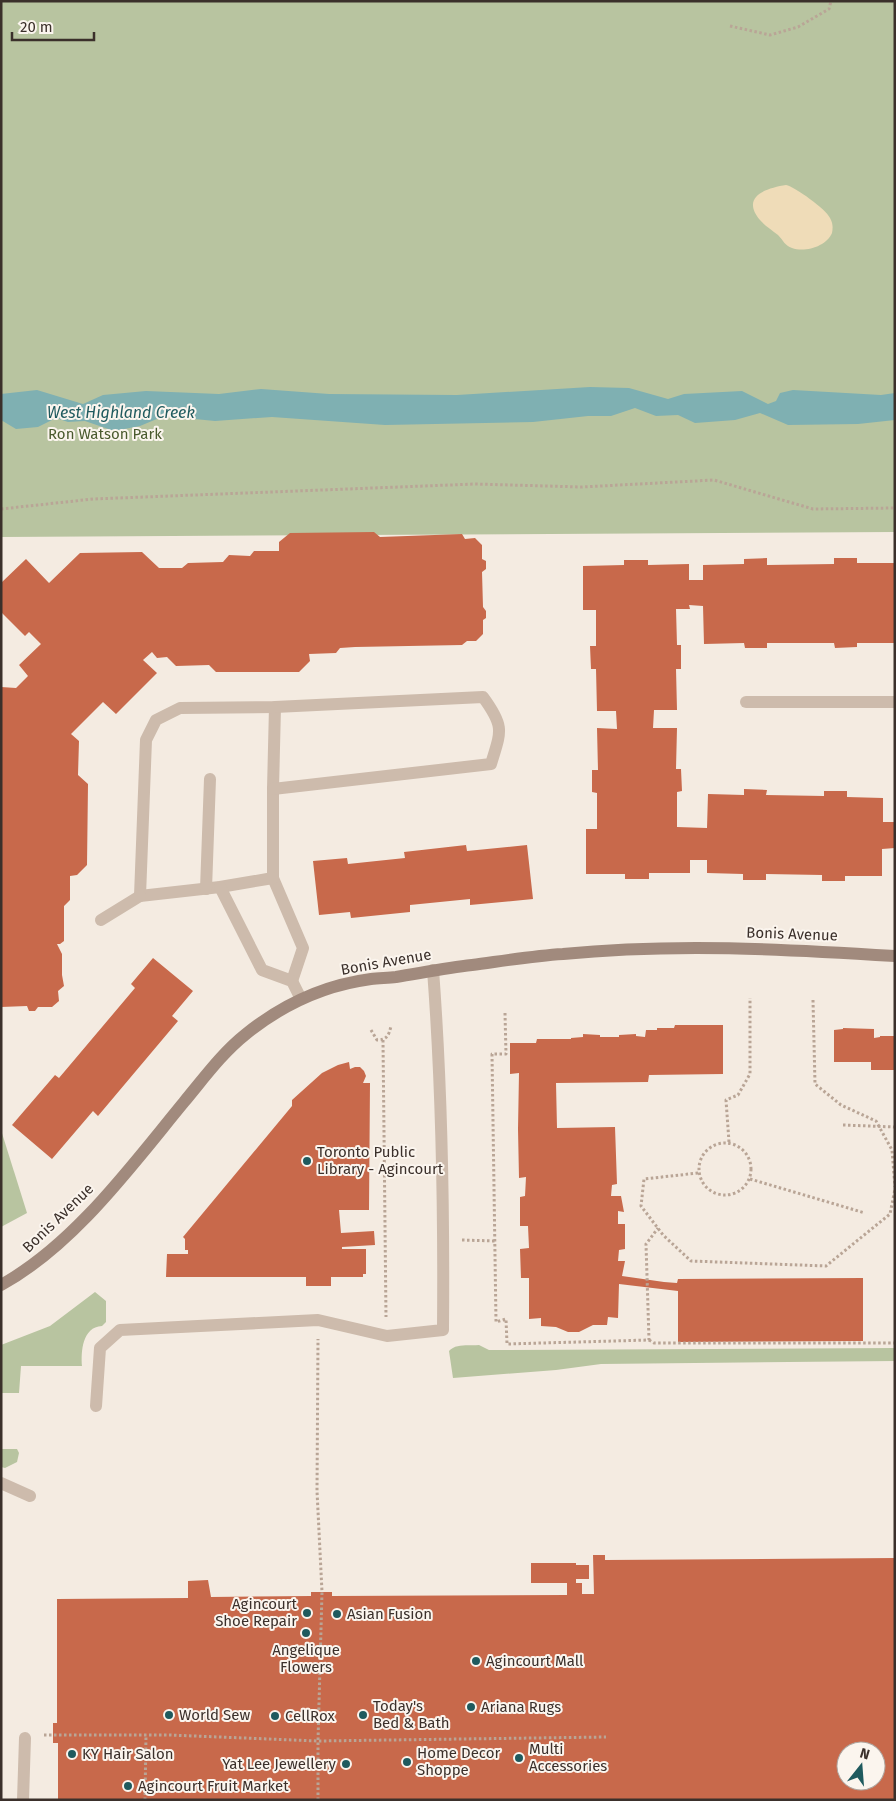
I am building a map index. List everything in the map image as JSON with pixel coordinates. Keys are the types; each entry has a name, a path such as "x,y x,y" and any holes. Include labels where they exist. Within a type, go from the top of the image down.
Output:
{"street":[{"name":"Bonis Avenue","path":"1,1285 38,1262 85,1218 130,1168 222,1056 246,1034 279,1010 324,990 347,983 434,970 563,954 619,950 718,948 895,956"}],"lane":[{"path":"140,896 146,740 156,720 180,708 275,707 483,697 496,715 500,734 491,764 273,789"},
{"path":"746,702 895,702"},
{"path":"275,707 273,878 303,948 292,981"},
{"path":"206,889 210,779"},
{"path":"101,920 140,896 206,889 273,878"},
{"path":"220,887 262,970 292,981 301,999"},
{"path":"96,1406 100,1348 120,1330 318,1320 387,1336 443,1330 444,1239 434,970"},
{"path":"1,1482 30,1496"},
{"path":"23,1800 25,1738"}],"path":[{"path":"730,26 770,35 798,26 829,9 831,1"},
{"path":"1,509 94,500 475,484 582,486 714,480 813,509 895,508"},
{"path":"729,1142 726,1100 738,1095 750,1074 750,998"},
{"path":"698,1173 644,1180 640,1206 663,1235 691,1261 826,1266 890,1214 895,1188 892,1150 879,1126 876,1121 841,1105 815,1084 813,1000"},
{"path":"505,1013 506,1054 492,1054 496,1322 506,1319 507,1344 649,1340 654,1343 895,1343"},
{"path":"371,1030 377,1040 383,1040 389,1035 391,1026"},
{"path":"383,1040 387,1336"},
{"path":"842,1125 895,1127"},
{"path":"729,1142 743,1149 751,1163 750,1179 739,1192 722,1196 706,1188 698,1173 701,1157 712,1145 729,1142"},
{"path":"750,1179 865,1213"},
{"path":"649,1340 646,1244 658,1228"},
{"path":"444,1239 495,1241"},
{"path":"318,1320 317,1491 322,1592 318,1800"},
{"path":"25,1738 53,1734 318,1741 606,1737"},
{"path":"145,1800 146,1735"}],"green space":[{"name":"Ron Watson Park","path":"1,1 895,1 895,532 1,537"},
{"path":"1,1130 27,1213 1,1227"},
{"path":"95,1292 106,1301 106,1322 102,1326 95,1327 87,1335 83,1347 82,1366 21,1366 19,1393 1,1393 1,1345 50,1326"},
{"path":"479,1345 489,1350 895,1348 895,1361 601,1364 556,1370 453,1378 449,1351 459,1346"},
{"path":"1,1449 17,1449 19,1453 17,1462 5,1468 1,1467"}],"sand":[{"path":"786,185 810,199 823,209 830,218 832,233 821,245 803,250 790,247 762,222 755,212 754,199 758,195 771,188"}],"water":[{"name":"West Highland Creek","path":"590,387 629,388 668,399 684,394 742,391 768,404 776,401 780,393 793,390 881,395 895,393 895,420 858,424 788,425 760,413 735,420 695,423 678,415 656,416 635,408 611,416 588,416 533,422 385,425 272,417 215,421 164,416 140,426 114,431 85,421 68,422 56,418 38,427 16,429 1,420 1,394 37,390 83,404 103,395 146,391 219,394 261,389 329,394 457,395"}],"building":[{"path":"374,532 380,537 462,534 465,539 475,538 482,545 482,559 486,561 486,569 482,572 483,607 486,611 486,618 483,620 483,634 476,641 467,641 462,645 355,647 340,648 336,653 309,654 310,661 299,672 216,672 209,665 176,666 167,657 157,658 152,652 143,660 157,673 116,714 103,702 71,734 79,741 78,775 88,784 87,865 77,875 70,876 70,900 64,906 64,941 57,944 62,954 64,986 58,991 59,1001 52,1007 38,1007 35,1011 29,1011 27,1006 1,1007 1,687 16,688 28,676 19,665 41,644 29,632 25,636 1,612 1,583 26,559 49,583 80,553 142,552 159,568 182,568 188,563 223,562 229,555 250,556 254,551 279,551 279,542 290,533"},
{"path":"767,558 767,565 834,564 834,558 857,558 857,563 895,563 895,643 857,643 857,647 835,648 834,643 767,643 767,648 745,648 744,643 704,644 703,606 689,605 690,609 676,609 677,645 681,645 681,669 676,669 677,710 654,710 653,728 677,728 676,769 681,769 682,791 677,792 677,827 707,828 708,794 744,795 744,789 767,790 766,795 824,796 824,791 847,791 847,797 883,798 883,822 895,822 895,848 882,849 882,876 845,876 845,881 822,881 822,875 766,874 766,880 743,880 743,874 707,873 707,860 690,860 690,873 649,873 649,879 625,879 625,874 586,874 586,829 597,829 597,793 592,792 592,770 598,770 597,728 617,729 616,711 597,711 596,669 591,669 590,646 596,646 596,610 583,610 583,566 624,565 624,560 648,560 648,565 689,564 689,580 703,580 703,565 744,564 744,559"},
{"path":"466,845 467,851 527,845 533,899 470,905 470,899 410,905 410,912 351,918 350,912 319,915 313,861 347,858 348,864 405,858 404,852"},
{"path":"153,958 193,991 172,1016 178,1021 98,1116 93,1111 52,1159 12,1125 55,1075 59,1078 135,988 131,984"},
{"path":"675,1025 723,1025 723,1074 649,1075 648,1082 556,1083 557,1128 615,1127 617,1184 612,1185 611,1196 621,1196 624,1212 618,1211 618,1224 625,1224 625,1249 619,1250 618,1261 625,1261 622,1276 677,1283 678,1279 863,1278 863,1341 678,1342 678,1291 619,1284 618,1318 608,1317 607,1325 593,1325 579,1332 568,1332 556,1327 541,1326 541,1318 529,1319 529,1278 521,1278 520,1249 529,1248 528,1226 520,1226 520,1197 525,1196 526,1177 519,1178 519,1073 510,1074 510,1043 536,1043 537,1039 571,1039 583,1037 583,1034 600,1035 600,1037 619,1037 619,1035 636,1034 636,1036 645,1037 646,1030 674,1028"},
{"path":"843,1028 874,1029 874,1038 895,1036 895,1070 871,1070 871,1062 834,1062 834,1030"},
{"name":"Toronto Public Library - Agincourt","path":"349,1062 350,1069 360,1067 364,1071 366,1076 363,1083 370,1083 369,1210 339,1210 341,1233 374,1231 375,1245 342,1247 342,1249 366,1249 366,1274 363,1274 363,1277 331,1277 331,1286 306,1286 306,1277 166,1277 167,1254 188,1254 188,1250 185,1250 185,1239 183,1237 292,1106 292,1100 322,1073"},
{"name":"Agincourt Mall","path":"593,1555 605,1555 605,1560 895,1558 895,1800 58,1800 58,1743 53,1743 53,1723 57,1723 57,1599 188,1598 188,1581 208,1580 211,1597 311,1596 311,1592 332,1592 332,1596 567,1595 567,1583 531,1583 531,1563 576,1563 576,1565 589,1565 589,1579 576,1579 576,1583 582,1583 582,1594 594,1594"}],"place":[{"name":"Toronto Public Library - Agincourt","path":"307,1161"},
{"name":"Agincourt Shoe Repair","path":"307,1613"},
{"name":"Asian Fusion","path":"337,1614"},
{"name":"Angelique Flowers","path":"306,1633"},
{"name":"Agincourt Mall","path":"476,1661"},
{"name":"Ariana Rugs","path":"471,1707"},
{"name":"World Sew","path":"169,1715"},
{"name":"Today's Bed & Bath","path":"363,1715"},
{"name":"CellRox","path":"275,1716"},
{"name":"KY Hair Salon","path":"72,1754"},
{"name":"Multi Accessories","path":"519,1758"},
{"name":"Home Decor Shoppe","path":"407,1762"},
{"name":"Yat Lee Jewellery","path":"346,1764"},
{"name":"Agincourt Fruit Market","path":"128,1786"}]}
